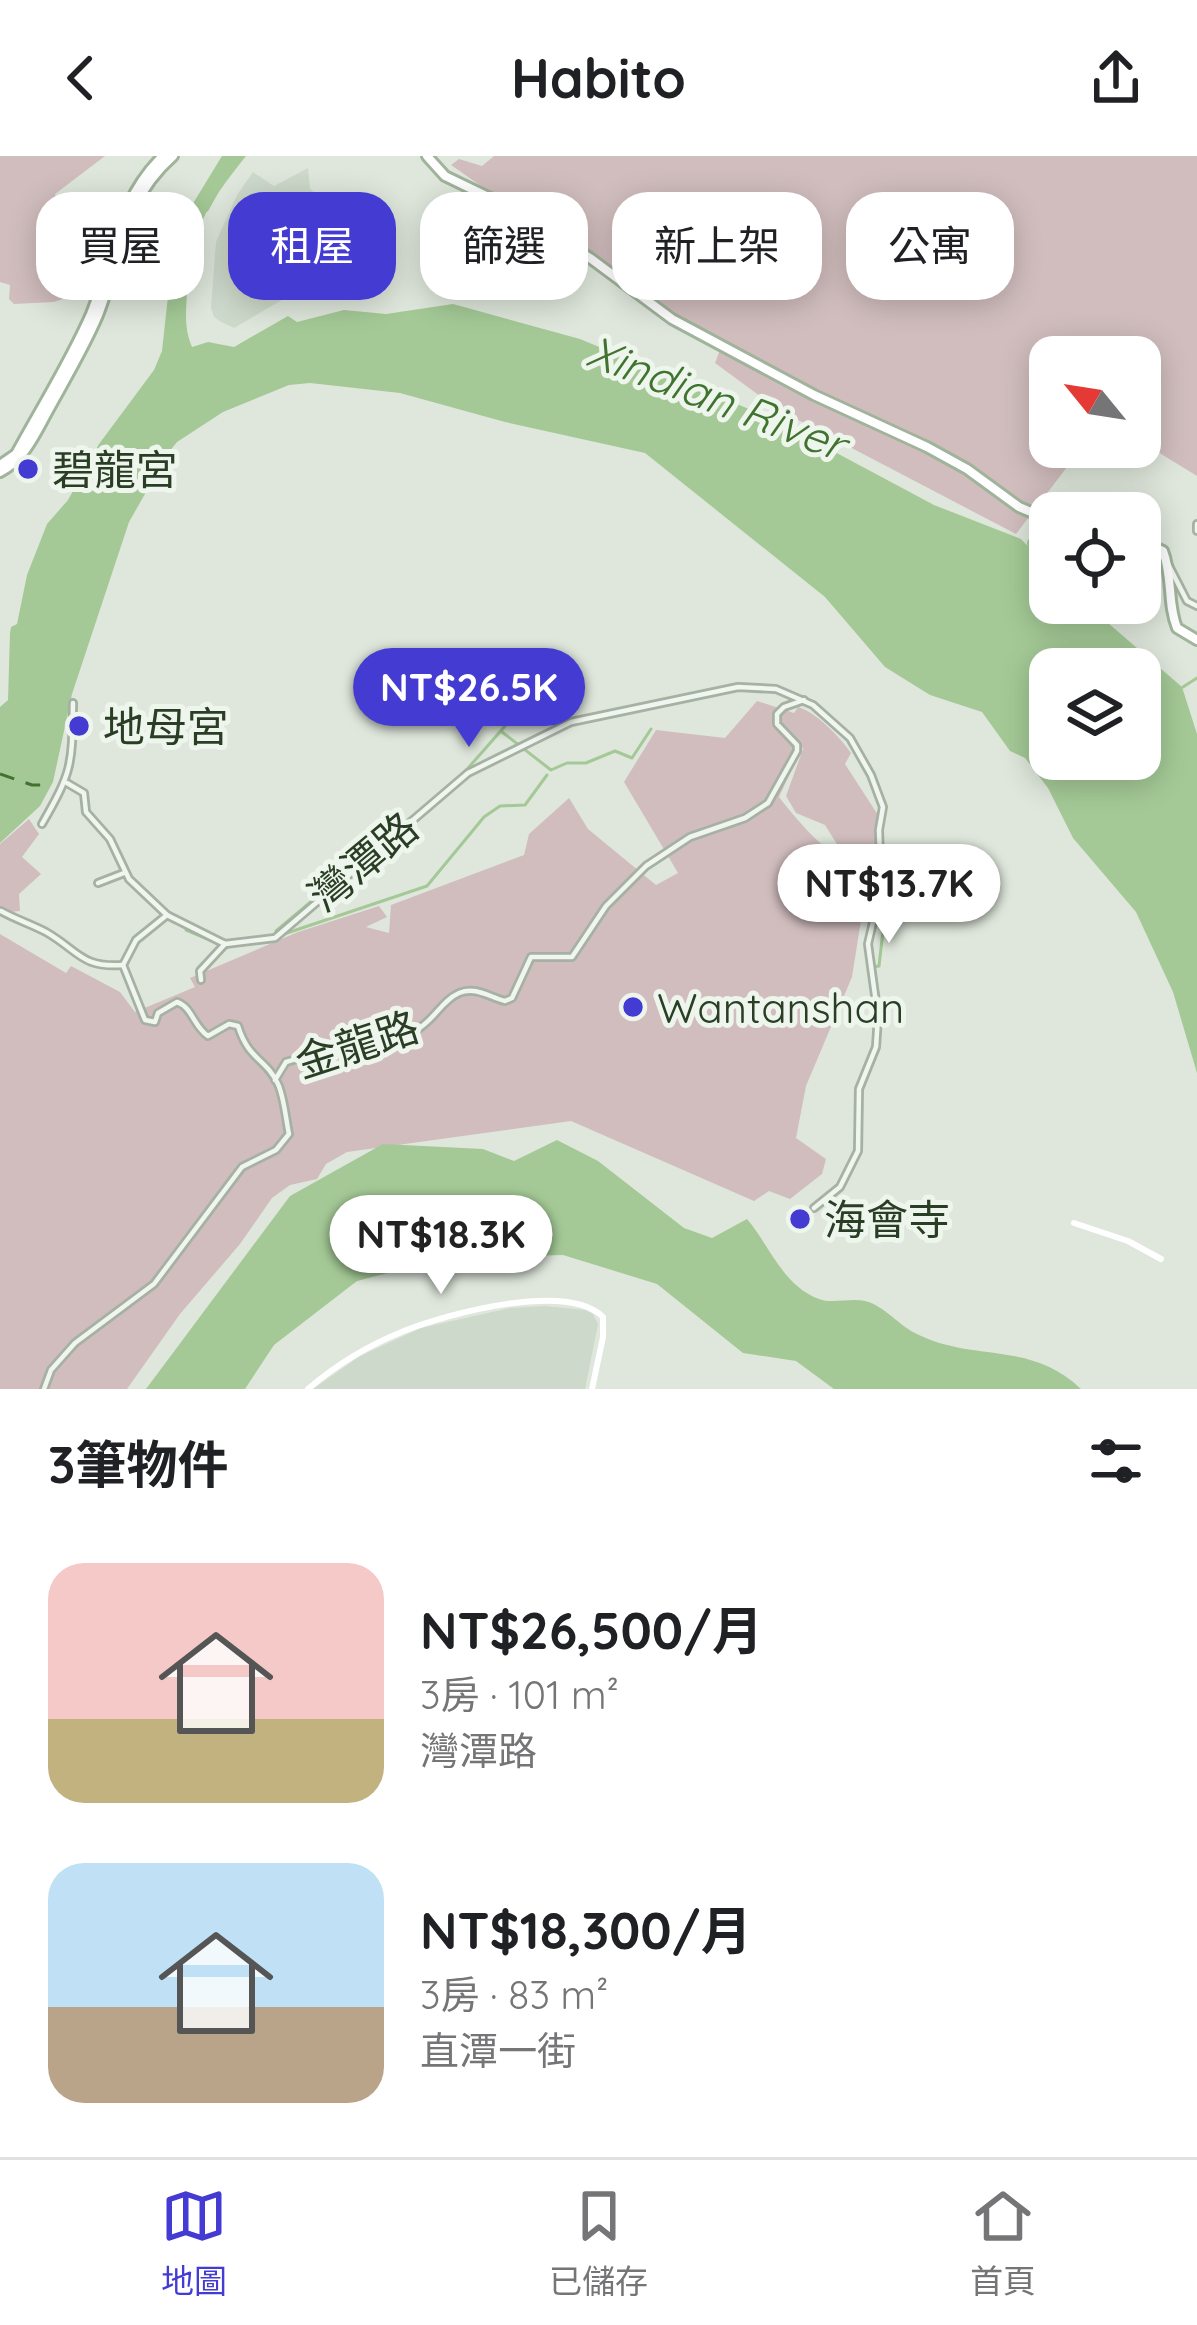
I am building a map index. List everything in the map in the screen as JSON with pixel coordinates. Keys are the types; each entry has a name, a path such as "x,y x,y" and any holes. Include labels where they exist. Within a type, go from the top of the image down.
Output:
{"main road":[{"path":"0,468 16,454 90,315 125,206 164,156"},
{"path":"0,468 25,453 38,430 98,315 131,208 141,189 173,156"},
{"path":"427,156 446,176 513,208 672,319 814,395 927,447 1029,511"},
{"path":"1161,550 1177,628 1197,640"}],"street":[{"path":"1167,562 1187,601 1197,606"},
{"name":"灣潭路","path":"225,944 275,938 469,773 571,722 738,687 776,689 804,700 850,738 883,807 881,887 868,944 877,1004 876,1047 859,1089 858,1151 840,1187 814,1208"},
{"name":"金龍路","path":"44,1389 51,1370 75,1342 154,1284 242,1167 286,1140 289,1128 275,1080 286,1062 356,1050 368,1042 417,1029 436,1018 457,994 474,990 512,998 531,957 572,957 606,905 646,866 690,837 745,818 769,803 797,751 777,724 777,714 804,700"},
{"path":"42,824 67,783 73,703"},
{"path":"67,783 84,793 86,812 110,839 124,873 167,915 225,944 200,971 201,980"},
{"path":"98,883 124,873"},
{"path":"2,911 56,938 82,960 98,967 124,965"},
{"path":"167,915 136,940 124,965 145,1020 154,1022 158,1013 177,1002 186,1006 198,1030 208,1036 229,1024 238,1026 247,1050 275,1080"},
{"path":"1074,1223 1128,1241 1161,1259"},
{"path":"308,1389 379,1342 448,1317 528,1302 598,1311 604,1324 592,1389"}],"shaded area":[{"path":"0,156 105,156 58,192 36,192 36,300 60,300 14,304 9,299 10,285 0,282"},
{"path":"494,156 1197,156 1197,476 1161,454 1161,336 1029,336 1029,468 1066,468 1048,492 1029,492 1029,517 1016,534 779,410 715,363 723,342 644,300 822,300 822,192 612,192 612,278 588,261 588,192 490,192 451,165 459,159 482,166"},
{"path":"308,168 314,192 239,192 253,172 274,186"},
{"path":"228,215 228,300 282,300 234,328 214,317 211,308 216,242"},
{"path":"757,701 794,713 798,707 827,726 851,753 845,764 878,815 875,849 845,857 825,825 796,813 786,796 803,749 797,740 797,758 779,797 817,840 864,871 865,895 852,977 806,1086 796,1138 826,1159 822,1174 790,1199 769,1191 754,1201 571,1121 347,1152 326,1164 317,1179 290,1185 272,1198 127,1389 0,1389 0,934 66,973 71,966 120,992 135,1012 195,987 190,978 298,932 379,906 387,917 366,927 389,933 391,905 524,855 529,834 569,798 588,829 656,885 678,873 624,782 656,730 725,738"},
{"path":"29,819 39,834 22,857 41,874 19,894 20,911 0,913 0,844"},
{"path":"510,1308 585,1310 598,1324 585,1389 313,1389 360,1356 421,1328"}],"water":[{"path":"222,156 246,156 204,218 204,192 200,192"},
{"name":"Xindian River","path":"168,300 187,300 192,347 208,342 234,347 288,316 297,322 344,310 386,314 453,304 580,339 773,419 934,505 1021,539 1029,548 1029,624 1109,624 1137,648 1029,648 1029,763 1010,751 982,712 930,695 885,667 825,597 645,453 400,393 289,385 223,412 177,442 156,468 129,522 72,694 53,782 40,806 0,843 0,707 8,700 11,627 17,624 27,575 47,524 68,500 99,444 154,370 162,351"},
{"path":"1161,669 1182,687 1197,734 1197,1073 1173,992 1136,912 1073,838 1042,780 1161,780"},
{"path":"557,1140 598,1161 684,1228 712,1238 747,1219 786,1275 819,1299 872,1303 919,1335 1043,1364 1081,1389 834,1389 796,1361 743,1353 657,1284 563,1255 445,1258 357,1281 274,1345 245,1389 146,1389 290,1196 383,1144 483,1149 514,1161"}],"waterway":[{"path":"207,210 217,192"},
{"path":"1183,687 1197,678"},
{"path":"276,931 462,775 527,701"},
{"path":"502,732 551,770 615,751 632,758 651,729"},
{"path":"281,935 427,886 484,817 500,806 525,805 547,775"},
{"path":"873,967 879,966 885,913 877,911"},
{"path":"186,925 186,930 222,945"}],"ferry route":[{"path":"0,774 32,785 49,785"}],"place":[{"name":"碧龍宮","path":"28,469"},
{"name":"地母宮","path":"79,726"},
{"name":"Wantanshan","path":"633,1007"},
{"name":"海會寺","path":"800,1219"}]}
